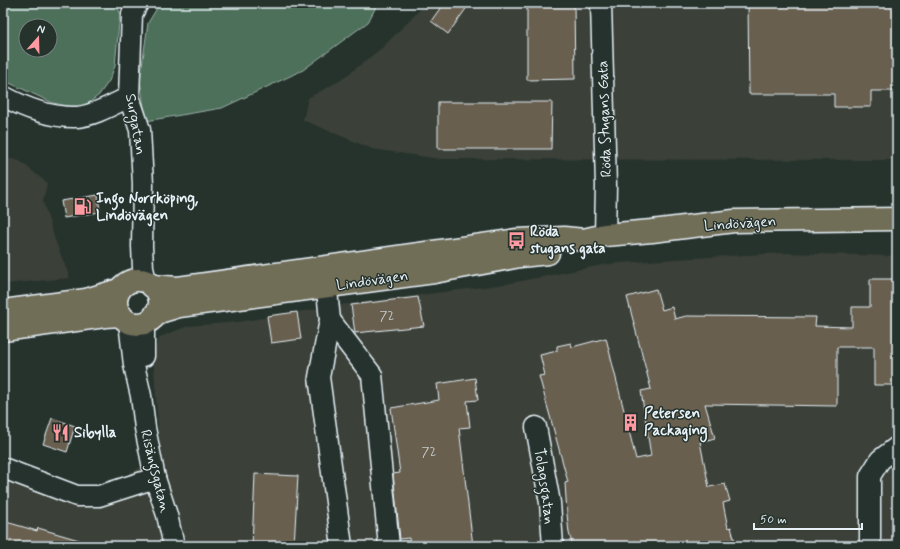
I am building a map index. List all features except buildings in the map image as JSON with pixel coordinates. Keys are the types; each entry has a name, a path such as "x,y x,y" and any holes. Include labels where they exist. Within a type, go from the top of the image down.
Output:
{"main road":[{"name":"Lindövägen","path":"3,330 105,316 138,318 180,306 517,240 595,237 734,221 897,219"},
{"name":"Lindövägen","path":"3,311 86,300 137,284 178,288 325,277"},
{"path":"137,284 157,292 159,299 159,306 138,318 116,305 116,297 137,284"}],"street":[{"name":"Surgatan","path":"137,284 143,268 143,184 140,130 129,97 132,14 138,3"},
{"name":"Röda Stugans Gata","path":"595,237 606,186 601,3"},
{"path":"3,96 14,102 49,114 78,117 103,110 129,97"},
{"path":"325,277 330,320 319,377 342,546"},
{"name":"Risängsgatan","path":"138,318 134,365 141,396 145,428 155,478 168,515 174,546"},
{"path":"330,320 372,375 389,546"},
{"name":"Tolagsgatan","path":"536,427 550,503 553,546"},
{"path":"870,546 870,476 880,460 897,447"},
{"path":"3,468 78,496 99,496 155,478"}],"shaded area":[{"path":"427,3 897,3 897,160 440,159 372,149 303,120 308,98 341,80 383,47"},
{"path":"3,157 20,161 47,183 43,202 55,240 70,278 3,284"},
{"path":"783,253 897,256 897,546 3,546 3,461 88,490 118,480 160,456 153,354 160,337 188,326 238,322 333,306 506,284 607,264"}],"green space":[{"path":"3,3 118,3 116,5 120,12 115,66 109,81 99,95 86,105 78,108 53,103 3,80"},
{"path":"160,3 378,3 368,22 303,70 222,108 146,121 140,80 148,23"}],"place":[{"name":"Ingo Norrköping, Lindövägen","path":"83,207"},
{"name":"Röda stugans gata","path":"517,240"},
{"name":"Petersen Packaging","path":"631,422"},
{"name":"Sibylla","path":"61,432"}]}
